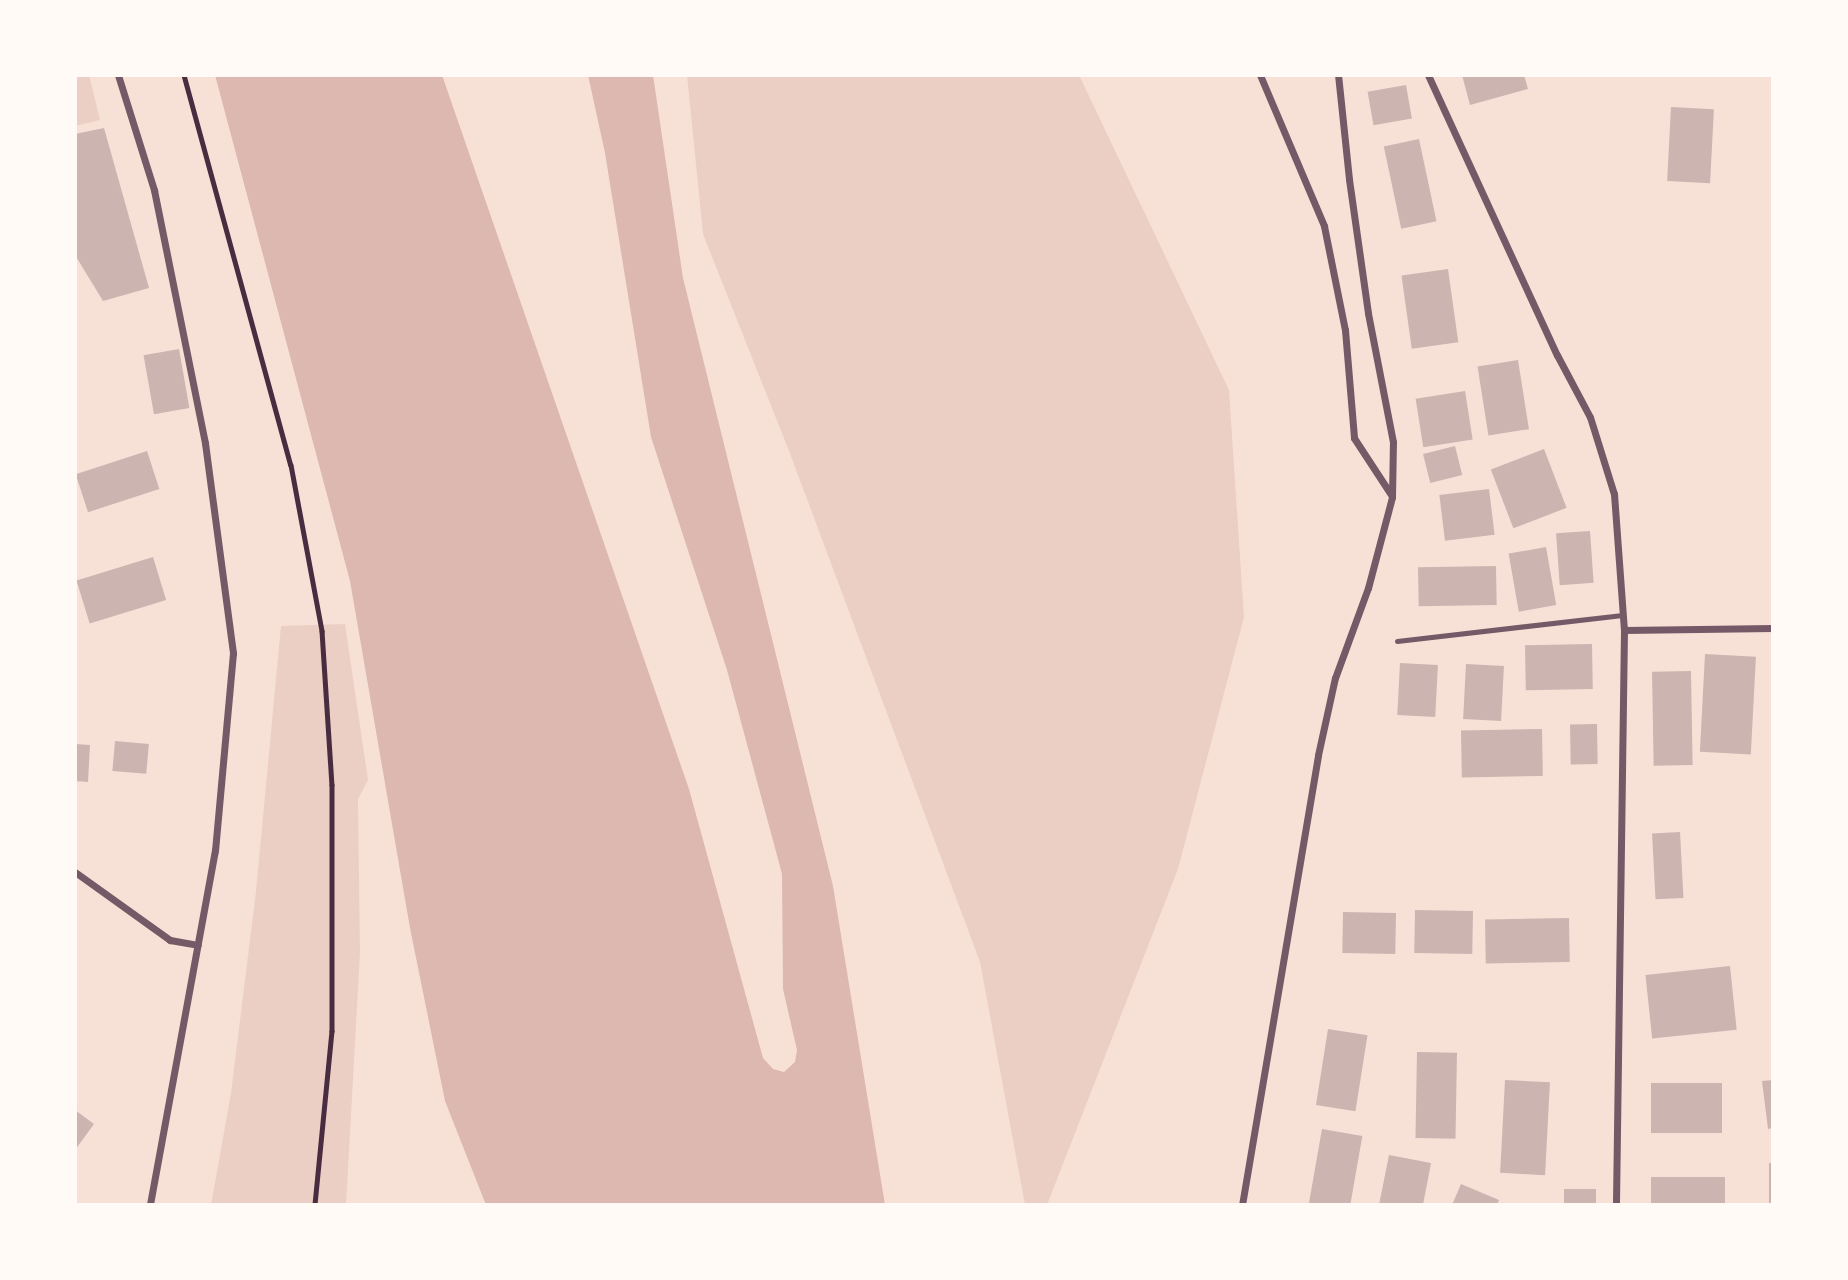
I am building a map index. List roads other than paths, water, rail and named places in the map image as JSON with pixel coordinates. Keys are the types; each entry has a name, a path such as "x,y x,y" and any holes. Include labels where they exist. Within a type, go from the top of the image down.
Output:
{"street":[{"path":"118,75 154,190 202,430 233,653 215,850 150,1205"},
{"path":"1260,75 1324,226 1345,330 1354,439 1392,497"},
{"path":"1242,1205 1318,755 1335,678 1368,588 1392,497 1393,442 1368,313 1349,179 1339,75"},
{"path":"1428,75 1552,343 1590,417 1614,494 1624,630 1616,1205"},
{"path":"1624,630 1773,628"},
{"path":"75,872 170,940 198,944"}],"lane":[{"path":"1396,641 1623,615"}]}
